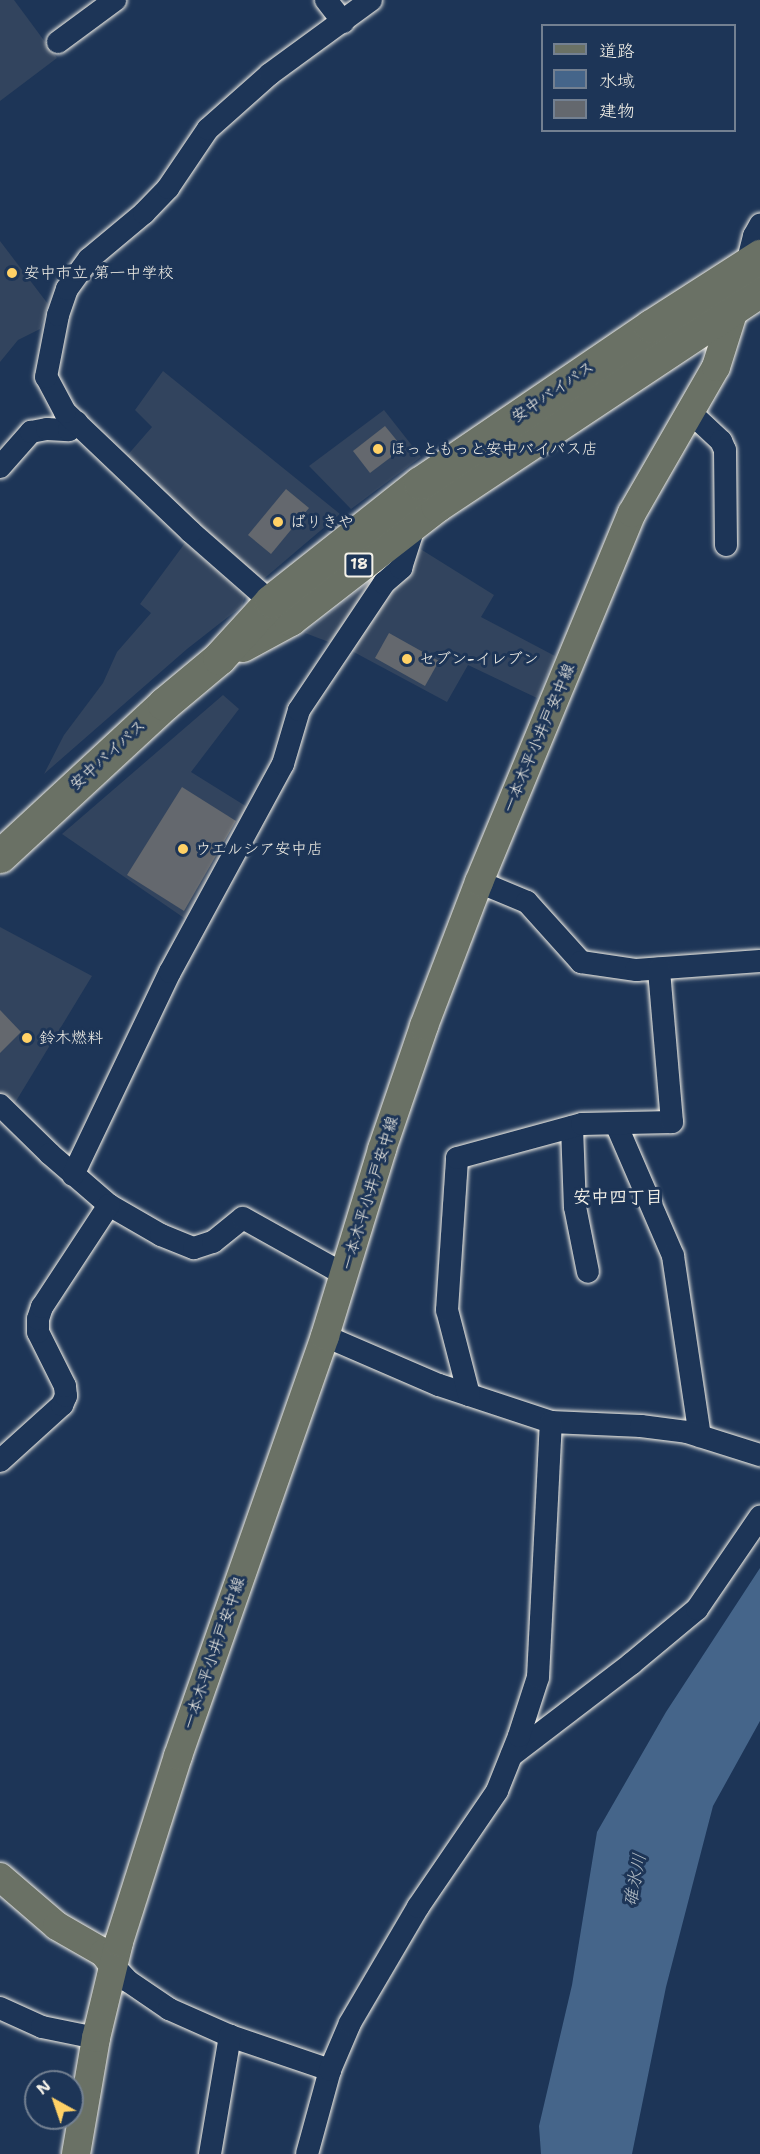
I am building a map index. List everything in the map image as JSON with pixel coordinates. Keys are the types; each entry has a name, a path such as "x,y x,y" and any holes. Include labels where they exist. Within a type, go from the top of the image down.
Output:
{"highway":[{"name":"安中バイパス","path":"280,610 416,521 751,278"},
{"name":"安中バイパス","path":"0,856 164,704 280,610 420,483 657,322 751,278"}],"main road":[{"name":"一本木平小井戸安中線","path":"76,2154 96,2038 112,1965 178,1756 326,1336 382,1149 424,1026 479,882 632,513 716,368 751,278"},
{"path":"0,1877 57,1926 104,1953 112,1965"}],"street":[{"path":"58,42 114,0"},
{"path":"326,0 342,22"},
{"path":"280,610 191,532 65,412 46,377 58,315 67,289 89,259 144,213 168,188 208,129 270,74 371,0"},
{"path":"751,278 754,236 760,225"},
{"path":"691,413 721,441 725,450 726,545"},
{"path":"0,467 31,432 69,430 77,422"},
{"path":"73,1175 170,972 283,764 299,710 384,583 401,568 416,521"},
{"path":"479,882 527,902 581,962 636,970 760,961"},
{"path":"469,1395 447,1310 457,1158 582,1124 672,1122 659,969"},
{"path":"0,1105 73,1175 109,1204 161,1235 194,1248 213,1242 243,1218 345,1275"},
{"path":"616,1124 673,1256 700,1436"},
{"path":"572,1127 575,1207 588,1272"},
{"path":"0,1461 62,1405 66,1395 65,1386 38,1332 38,1319 42,1307 109,1204"},
{"path":"326,1336 469,1395 551,1422 641,1426 700,1436 760,1455"},
{"path":"307,2154 330,2070 350,2023 418,1907 497,1791 512,1755 538,1677 551,1422"},
{"path":"727,1443 760,1440"},
{"path":"512,1755 631,1664 697,1609 760,1517"},
{"path":"112,1965 128,1981 170,2009 230,2036 330,2070"},
{"path":"0,2008 42,2027 96,2038"},
{"path":"210,2154 230,2036"}],"shaded area":[{"path":"0,0 14,0 57,58 0,101"},
{"name":"安中市立 第一中学校","path":"0,241 48,304 40,329 18,340 0,362"},
{"path":"163,371 340,514 260,582 125,458 152,427 135,410"},
{"path":"384,410 421,457 351,509 309,466"},
{"path":"185,543 245,596 242,606 187,649 44,774 64,735 103,683 117,652 151,613 140,604"},
{"path":"414,545 494,595 481,617 555,656 537,698 468,665 447,702 350,650 305,633"},
{"path":"223,695 239,709 191,772 252,810 187,920 62,834"},
{"name":"鈴木燃料","path":"0,927 92,976 10,1111 0,1101"}],"water":[{"name":"碓氷川","path":"760,1568 760,1721 713,1806 666,1987 632,2154 541,2154 539,2126 572,1985 597,1832 666,1712"}],"building":[{"name":"ほっともっと安中バイパス店","path":"385,426 403,448 370,473 353,451"},
{"name":"ばりきや","path":"286,489 309,508 271,554 248,535"},
{"name":"セブン-イレブン","path":"389,633 439,661 425,686 375,658"},
{"name":"ウエルシア安中店","path":"182,787 236,821 184,911 127,875"},
{"path":"0,1010 21,1032 0,1053"}],"place":[{"name":"安中市立 第一中学校","path":"12,273"},
{"name":"ほっともっと安中バイパス店","path":"378,449"},
{"name":"ばりきや","path":"278,522"},
{"name":"セブン-イレブン","path":"407,659"},
{"name":"ウエルシア安中店","path":"183,849"},
{"name":"鈴木燃料","path":"27,1038"}],"district":[{"name":"安中四丁目","path":"618,1197"}]}
